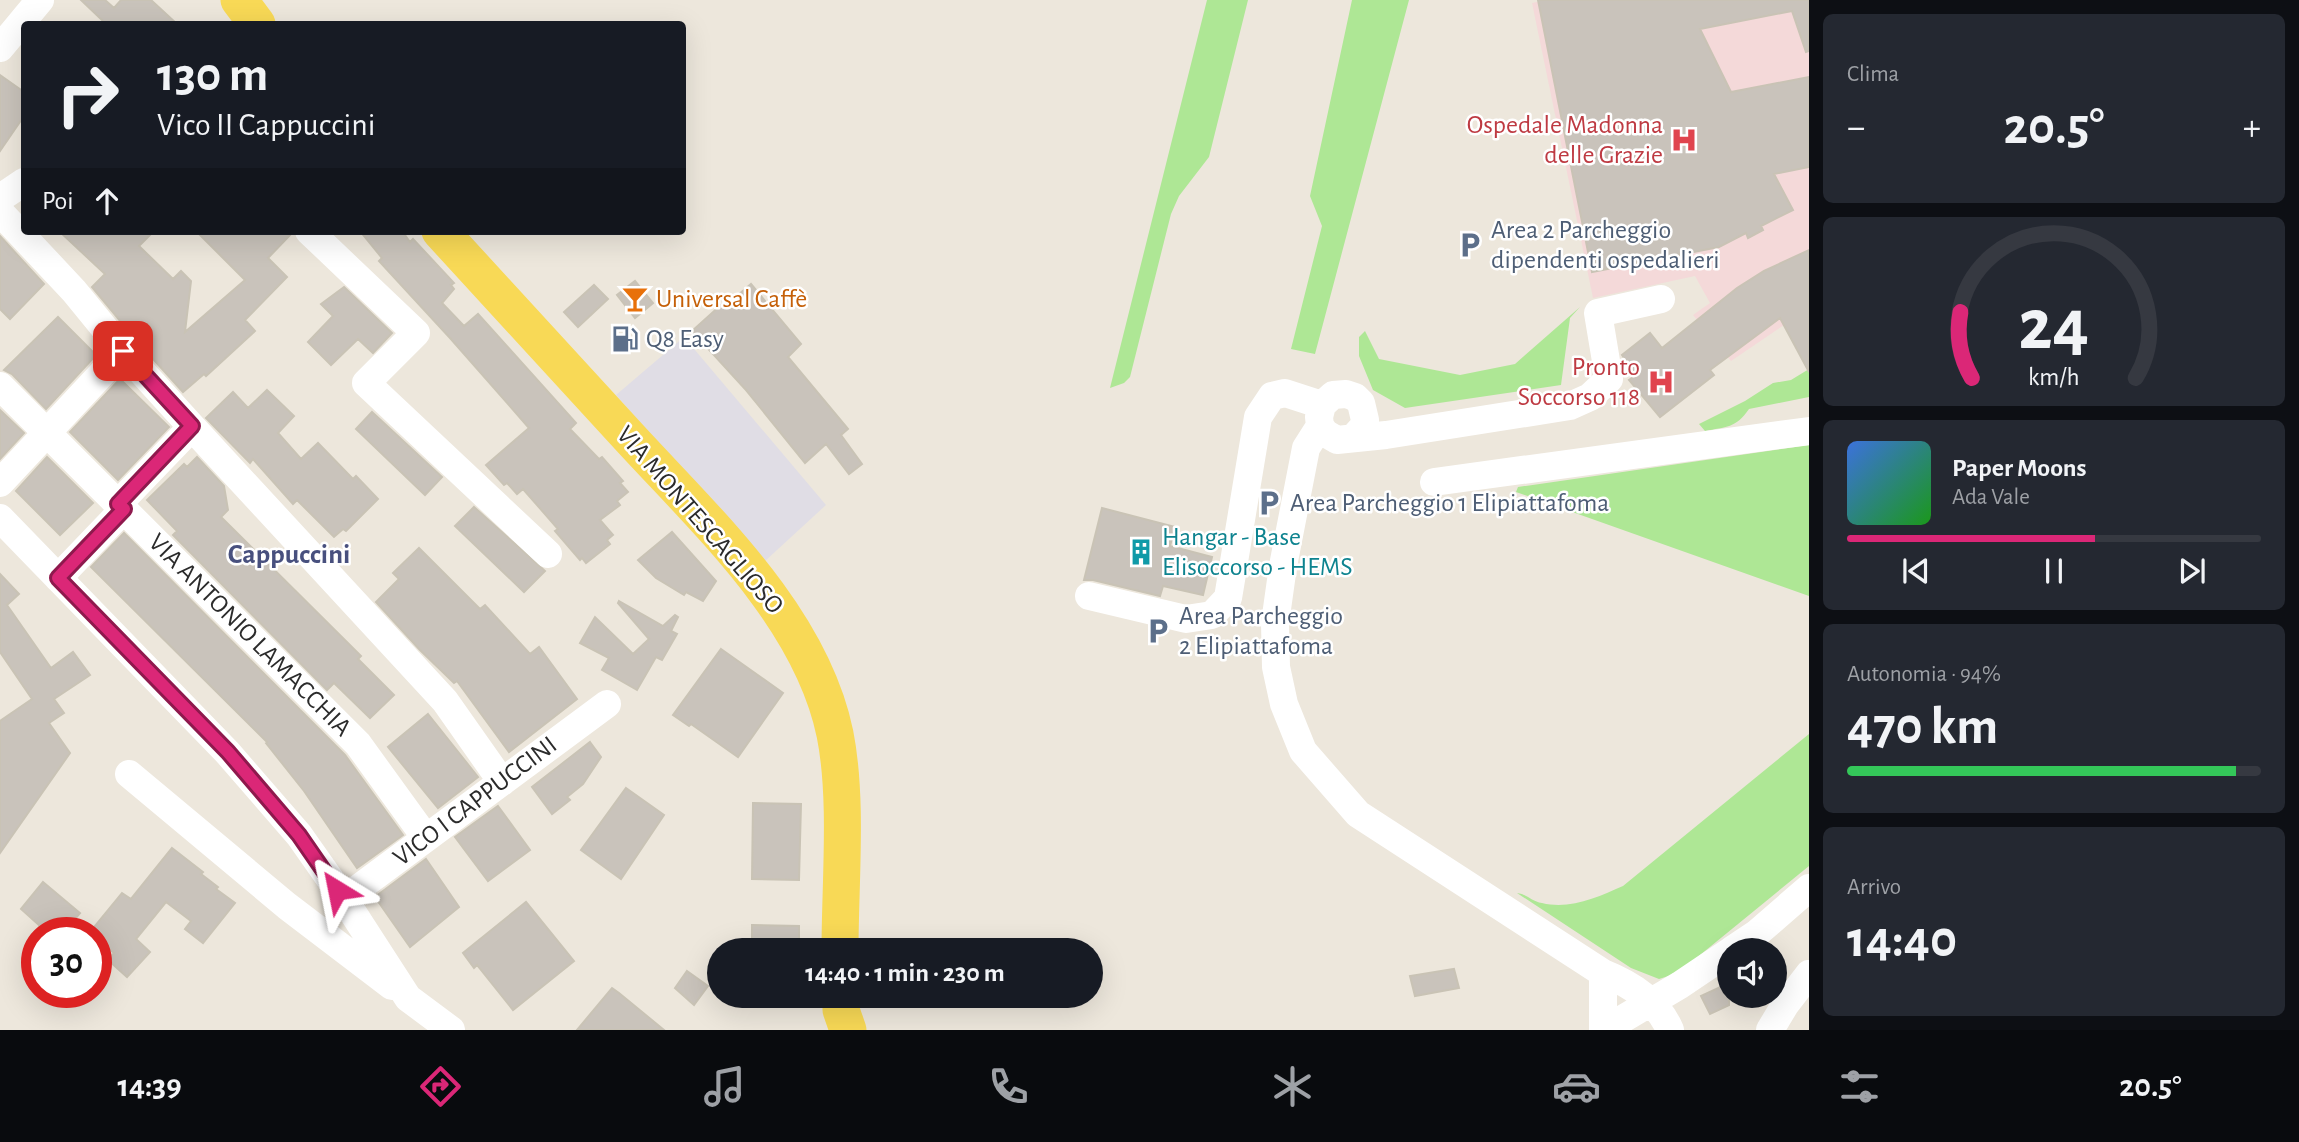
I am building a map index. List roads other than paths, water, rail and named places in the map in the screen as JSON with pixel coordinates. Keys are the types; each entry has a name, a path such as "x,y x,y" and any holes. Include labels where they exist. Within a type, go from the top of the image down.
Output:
{"main road":[{"path":"239,0 255,21"},
{"name":"VIA MONTESCAGLIOSO","path":"444,235 707,522 764,588 796,634 818,683 836,743 841,776 840,938"},
{"path":"841,1008 848,1030"}],"street":[{"path":"22,21 40,0"},
{"path":"0,48 21,23"},
{"path":"0,198 21,184"},
{"path":"0,212 21,234"},
{"path":"22,235 74,291 123,351 445,701 502,782"},
{"path":"313,235 416,333 366,383 548,554"},
{"path":"1090,596 1185,619 1212,615 1228,598 1258,417 1272,396 1285,393 1336,423 1386,435 1570,406 1590,397 1609,379 1598,313 1661,299"},
{"path":"0,483 123,351"},
{"name":"VIA ANTONIO LAMACCHIA","path":"0,386 358,744 426,838"},
{"path":"1336,423 1314,433 1306,447 1275,623 1276,667 1284,704 1303,751 1358,814 1603,973 1624,981 1651,1002 1670,1030"},
{"path":"58,578 192,426"},
{"path":"1434,482 1809,431"},
{"path":"0,518 228,752 299,835 408,998"},
{"name":"VICO I CAPPUCCINI","path":"344,899 607,704"},
{"path":"129,774 286,906 447,1029"},
{"path":"1750,938 1809,888"},
{"path":"1603,1030 1717,959"},
{"path":"1603,973 1603,1030"},
{"path":"1770,1030 1809,974"}],"place":[{"name":"Ospedale Madonna delle Grazie","path":"1684,140"},
{"name":"Area 2 Parcheggio dipendenti ospedalieri","path":"1470,245"},
{"name":"Universal Caffè","path":"635,299"},
{"name":"Q8 Easy","path":"625,339"},
{"name":"Pronto Soccorso 118","path":"1661,382"},
{"name":"Area Parcheggio 1 Elipiattafoma","path":"1269,503"},
{"name":"Hangar - Base Elisoccorso - HEMS","path":"1141,552"},
{"name":"Area Parcheggio 2 Elipiattafoma","path":"1158,631"}],"district":[{"name":"Cappuccini","path":"289,555"}]}
